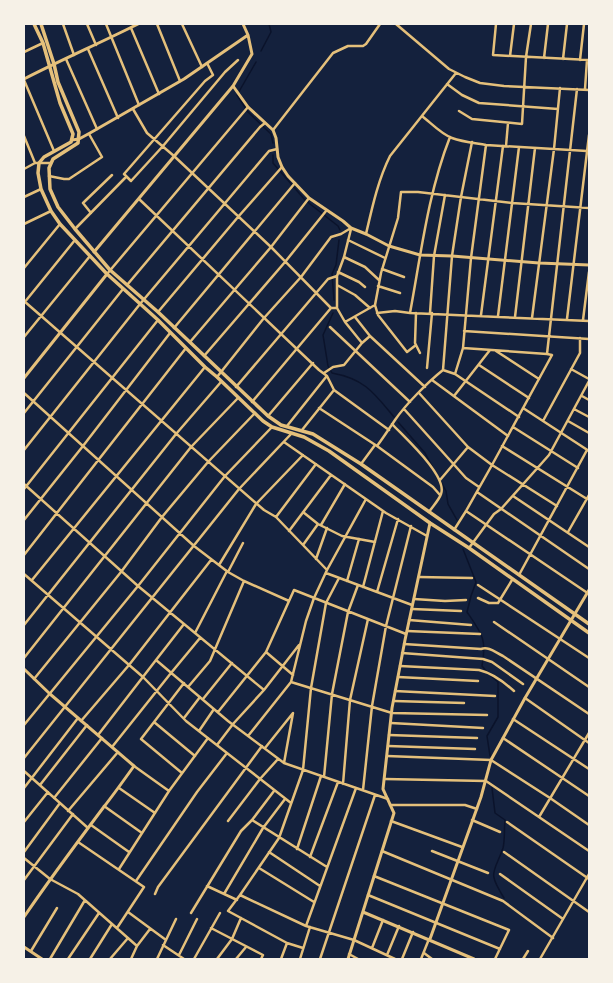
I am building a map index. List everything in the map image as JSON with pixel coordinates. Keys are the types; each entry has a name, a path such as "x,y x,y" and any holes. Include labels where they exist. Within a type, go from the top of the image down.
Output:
{"main road":[{"path":"34,24 43,43 60,103 73,134 71,142 44,157 37,163 41,189 51,211 60,224 107,274 158,320 254,413 272,427 304,436 329,451 589,633"},
{"path":"41,24 54,64 58,82 79,132 79,139 76,146 53,159 51,163 48,176 52,197 75,229 110,270 158,312 252,402 278,424 302,430 322,439 361,464 589,624"}],"street":[{"path":"63,24 75,55"},
{"path":"87,24 97,45"},
{"path":"106,24 139,105"},
{"path":"54,151 24,80 49,66 97,45 138,24"},
{"path":"157,24 180,81"},
{"path":"182,24 202,67"},
{"path":"94,252 233,86 252,54 248,35 243,24"},
{"path":"273,130 333,53 348,46 363,46 380,24"},
{"path":"396,24 449,69 464,78 480,83 504,86 589,90"},
{"path":"496,24 493,55 588,60 585,89"},
{"path":"510,56 514,24"},
{"path":"459,111 472,119 522,124 526,56 531,24"},
{"path":"544,58 548,24"},
{"path":"563,59 567,24"},
{"path":"580,60 584,24"},
{"path":"131,28 159,94"},
{"path":"72,140 79,139 89,134 159,94 202,67 248,35"},
{"path":"24,52 43,43"},
{"path":"88,49 118,118"},
{"path":"66,59 98,129"},
{"path":"207,63 213,75 206,80 124,174 131,181 224,72 238,60"},
{"path":"366,234 374,201 390,156 456,73"},
{"path":"447,84 462,95 479,103 558,109"},
{"path":"233,86 247,107 264,124 273,130 276,138 281,168 294,184 325,212 344,221 351,228 389,246 421,255 589,265"},
{"path":"532,318 554,149 560,88"},
{"path":"546,354 577,89"},
{"path":"24,378 110,270 247,107"},
{"path":"133,109 147,133 154,140 192,172 317,292 331,308 337,308"},
{"path":"422,116 450,137 486,145 588,151"},
{"path":"481,315 495,201 508,123"},
{"path":"127,285 264,124"},
{"path":"48,176 64,180 69,179 102,157 89,134"},
{"path":"567,320 589,135"},
{"path":"24,136 37,163"},
{"path":"410,313 433,194 443,156 450,137"},
{"path":"361,464 410,402 443,370 452,256 461,197 472,142"},
{"path":"455,374 463,348 471,258 486,145"},
{"path":"498,316 519,147"},
{"path":"515,317 535,148"},
{"path":"24,450 143,299 269,151 277,149"},
{"path":"24,169 37,163 51,163"},
{"path":"158,312 276,172 281,168"},
{"path":"91,213 83,203 112,175"},
{"path":"75,229 126,177"},
{"path":"174,328 294,184"},
{"path":"24,197 41,189"},
{"path":"416,346 407,352 377,313 375,305 379,280 398,218 402,192 512,203 589,208"},
{"path":"427,368 434,256 444,195"},
{"path":"139,199 281,334 325,372 334,390 389,430"},
{"path":"189,343 271,247 309,199"},
{"path":"24,224 51,211"},
{"path":"204,356 285,262 325,212"},
{"path":"24,268 60,224"},
{"path":"236,387 328,279 335,277 344,257 351,228"},
{"path":"217,377 264,318 301,277 331,237 341,234 351,228"},
{"path":"75,240 24,302 113,377 256,504 276,517 326,571 412,607 461,611"},
{"path":"348,240 386,258"},
{"path":"24,337 90,256"},
{"path":"344,257 365,267 379,280"},
{"path":"382,269 404,277"},
{"path":"338,272 359,282 365,287"},
{"path":"584,320 589,272"},
{"path":"335,277 337,285 337,308 345,322 362,343"},
{"path":"337,285 354,295 370,308"},
{"path":"378,286 400,293"},
{"path":"24,413 123,289"},
{"path":"345,322 375,305"},
{"path":"252,402 331,308"},
{"path":"377,313 395,311 410,313 465,314 589,321"},
{"path":"416,313 415,343 420,353"},
{"path":"355,317 370,336 425,387"},
{"path":"158,320 25,486 121,572 264,690"},
{"path":"330,327 410,402"},
{"path":"464,332 589,339"},
{"path":"24,520 170,333"},
{"path":"325,372 332,367 344,365 362,343 370,336"},
{"path":"542,421 580,353 580,338"},
{"path":"24,555 186,348"},
{"path":"453,530 466,512 552,355 463,348"},
{"path":"454,396 491,350"},
{"path":"495,350 539,379"},
{"path":"268,416 313,363"},
{"path":"479,365 529,398"},
{"path":"32,580 205,367"},
{"path":"443,370 455,374 467,381 519,417"},
{"path":"469,548 494,514 501,509 523,485 551,451 582,396 589,380 571,370"},
{"path":"287,426 327,376"},
{"path":"432,380 508,436"},
{"path":"24,625 176,434 221,382"},
{"path":"302,430 334,390"},
{"path":"24,393 211,560 244,581 289,601"},
{"path":"419,393 468,447 492,465 557,506"},
{"path":"582,396 589,400"},
{"path":"24,658 191,447 238,398"},
{"path":"320,408 433,487 440,495"},
{"path":"518,575 588,451 523,408"},
{"path":"404,409 466,478 479,487"},
{"path":"574,409 589,417"},
{"path":"34,679 121,572 162,517 208,462 254,413"},
{"path":"568,421 589,433"},
{"path":"392,424 430,465 440,480 442,493 429,513"},
{"path":"24,725 97,637 225,476 272,427"},
{"path":"513,427 578,468"},
{"path":"24,758 239,489 292,433"},
{"path":"284,442 383,511 428,536"},
{"path":"502,446 587,499"},
{"path":"440,480 468,447"},
{"path":"219,566 256,504 303,455"},
{"path":"276,517 316,464"},
{"path":"289,531 331,475"},
{"path":"303,545 319,524 345,484"},
{"path":"476,492 589,570"},
{"path":"568,532 589,495"},
{"path":"513,496 589,546"},
{"path":"248,736 291,682 306,621 314,598 326,571 366,499"},
{"path":"363,587 383,511"},
{"path":"304,512 319,524 345,537 374,542"},
{"path":"421,959 430,939 477,809 491,760 536,678 588,592 466,512"},
{"path":"377,592 398,519"},
{"path":"348,959 394,812 384,789 389,735 406,632 430,523"},
{"path":"363,790 372,706 386,626 411,526"},
{"path":"316,559 327,528"},
{"path":"347,581 359,539"},
{"path":"195,633 243,543"},
{"path":"24,788 80,719 129,665 211,560"},
{"path":"24,574 143,677 199,731 290,804"},
{"path":"419,576 472,578"},
{"path":"303,948 287,942 228,911 240,896 279,838 303,770 311,688 326,603 340,578"},
{"path":"478,598 489,603 498,603 512,580"},
{"path":"188,687 210,661 216,650 244,581"},
{"path":"297,849 322,776 332,694 348,612 358,585"},
{"path":"478,585 589,658"},
{"path":"218,712 266,652 294,590 348,612 406,632 480,634"},
{"path":"414,599 445,601 466,600"},
{"path":"343,784 350,700 368,619"},
{"path":"409,620 471,625"},
{"path":"494,622 589,687"},
{"path":"98,735 184,624"},
{"path":"112,747 156,690 200,638"},
{"path":"217,745 233,724 264,690 300,644"},
{"path":"404,644 485,648 503,656 589,714"},
{"path":"266,652 293,675"},
{"path":"402,653 483,659 492,662 523,684"},
{"path":"156,660 214,709 284,763 388,799"},
{"path":"184,718 232,663"},
{"path":"400,666 479,670 494,676 514,691"},
{"path":"24,669 50,694 134,766 169,791"},
{"path":"398,677 478,681"},
{"path":"291,682 392,713 487,715"},
{"path":"182,773 141,740 184,683"},
{"path":"396,691 495,696"},
{"path":"525,698 589,743"},
{"path":"394,701 464,703"},
{"path":"199,731 214,709"},
{"path":"156,894 158,887 246,768 293,713 284,763"},
{"path":"513,719 589,769"},
{"path":"154,722 195,756"},
{"path":"391,723 483,728"},
{"path":"40,785 86,725"},
{"path":"539,816 589,733"},
{"path":"389,735 477,738"},
{"path":"54,798 102,738"},
{"path":"119,868 169,791 208,738"},
{"path":"503,738 589,796"},
{"path":"388,746 475,749"},
{"path":"68,811 118,752"},
{"path":"136,881 197,792 227,753"},
{"path":"387,756 491,760 550,798 589,826"},
{"path":"228,821 260,779 278,759"},
{"path":"24,917 50,879 134,766"},
{"path":"24,771 68,811 129,852"},
{"path":"384,779 486,781 589,851"},
{"path":"310,857 338,782"},
{"path":"119,788 155,813"},
{"path":"306,926 356,788"},
{"path":"191,913 241,831 252,820 274,791"},
{"path":"24,822 48,792"},
{"path":"320,959 375,795"},
{"path":"224,894 263,828 285,799"},
{"path":"24,852 60,803"},
{"path":"390,805 465,805 477,809"},
{"path":"104,806 142,833"},
{"path":"24,880 73,814"},
{"path":"252,820 327,867"},
{"path":"472,820 500,832"},
{"path":"391,821 462,847"},
{"path":"506,822 588,879"},
{"path":"78,842 144,886 117,928"},
{"path":"382,851 503,901 552,938"},
{"path":"432,851 488,873"},
{"path":"269,852 320,886"},
{"path":"504,852 589,912"},
{"path":"24,858 50,879 78,894 137,946"},
{"path":"259,868 314,902"},
{"path":"500,874 563,919"},
{"path":"540,959 573,901 588,879 589,874"},
{"path":"374,876 509,930 495,959"},
{"path":"207,886 237,900"},
{"path":"368,895 500,949"},
{"path":"240,896 306,926 354,940 395,959"},
{"path":"50,959 85,900"},
{"path":"31,951 57,908"},
{"path":"68,959 99,912"},
{"path":"128,912 166,940"},
{"path":"363,912 430,939 474,959"},
{"path":"194,959 220,913"},
{"path":"217,959 232,939 241,918"},
{"path":"157,959 176,919"},
{"path":"179,955 197,919"},
{"path":"372,948 383,920"},
{"path":"90,959 112,924"},
{"path":"387,955 398,926"},
{"path":"300,959 310,927"},
{"path":"211,928 263,955 261,959"},
{"path":"131,959 137,946 150,929"},
{"path":"402,959 413,932"},
{"path":"110,959 128,938"},
{"path":"281,959 287,942"},
{"path":"163,946 184,959"},
{"path":"236,959 246,947"},
{"path":"25,949 31,951 42,959"},
{"path":"523,959 528,951"},
{"path":"424,953 432,959"},
{"path":"349,954 358,959"}],"waterway":[{"path":"261,51 271,32 269,24"},
{"path":"256,62 237,95 248,112 271,134 273,143"},
{"path":"273,155 273,163 305,200 338,226 340,230"},
{"path":"334,300 332,274 336,265 339,240"},
{"path":"333,313 323,335 328,366 332,373 361,383 381,401 394,417"},
{"path":"398,422 425,453 433,468"},
{"path":"440,480 446,491 448,504 457,520"},
{"path":"463,549 476,582 467,612 482,637 484,649 482,666 487,672"},
{"path":"490,756 487,736 498,717 498,682 491,676"},
{"path":"492,788 495,813 505,820 504,845 494,873 495,882 504,898"}]}
